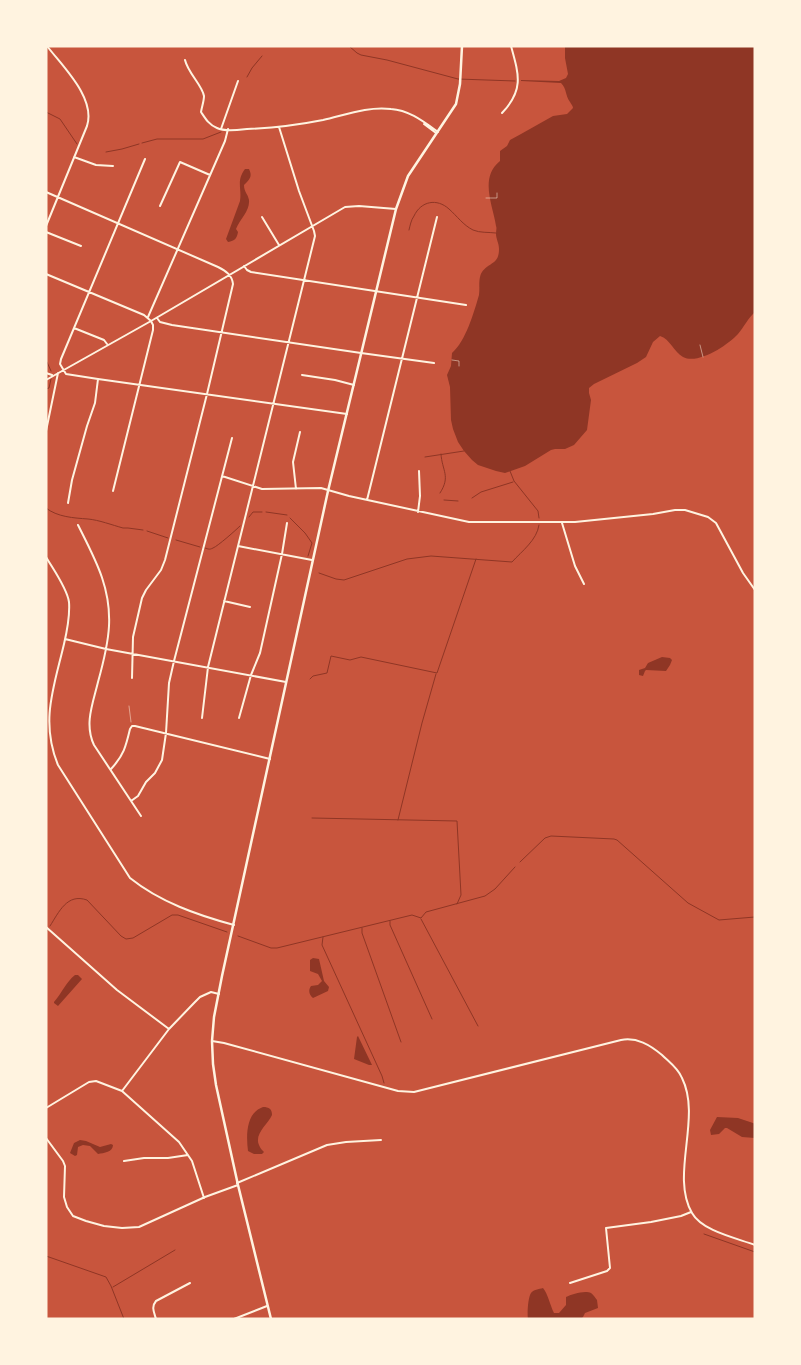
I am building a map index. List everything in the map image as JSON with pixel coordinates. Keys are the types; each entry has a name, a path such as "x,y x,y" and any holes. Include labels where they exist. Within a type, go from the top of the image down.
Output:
{"main road":[{"path":"271,1319 216,1086 212,1041 214,1017 328,491 396,209 408,176 456,104 460,84 462,46"}],"street":[{"path":"46,226 89,120 88,105 79,88 47,46"},
{"path":"502,114 517,89 517,73 511,46"},
{"path":"185,60 187,67 203,92 204,98 201,112 209,123 218,129 279,127 383,108 408,113 437,133"},
{"path":"221,129 238,81"},
{"path":"202,718 208,667 314,236 279,127"},
{"path":"148,317 226,141 228,130"},
{"path":"74,157 96,165 113,166"},
{"path":"145,159 60,361 64,370 69,375 347,414"},
{"path":"160,206 180,162 210,175"},
{"path":"46,192 218,267 230,274 233,284 165,560 161,570 142,598 133,637 132,678"},
{"path":"46,380 157,318 338,211 347,207 358,206 396,209"},
{"path":"262,217 279,246"},
{"path":"367,500 437,217"},
{"path":"46,232 82,246"},
{"path":"244,266 246,270 251,272 466,305"},
{"path":"46,274 148,317 153,325 112,491"},
{"path":"157,318 160,322 166,324 434,363"},
{"path":"74,328 104,340 108,345"},
{"path":"46,373 52,375"},
{"path":"46,431 58,373"},
{"path":"302,375 354,385"},
{"path":"68,503 84,435 96,403 98,379"},
{"path":"296,489 292,462 300,432"},
{"path":"131,801 138,796 162,760 166,733 169,682 232,438"},
{"path":"418,512 419,471"},
{"path":"222,476 270,490 321,488 418,512 469,522 562,523 685,510 698,513 716,522 743,573 755,590"},
{"path":"562,523 575,566 584,584"},
{"path":"239,718 260,653 287,524"},
{"path":"78,525 101,571 108,595 109,626 106,649 90,715 90,737 141,816"},
{"path":"238,546 313,560"},
{"path":"46,557 68,595 69,613 65,639 48,715 50,739 58,765 130,878 147,890 187,911 234,925"},
{"path":"224,601 250,607"},
{"path":"65,639 106,649 287,682"},
{"path":"111,769 118,762 124,751 132,726 270,759"},
{"path":"46,927 117,990 169,1029"},
{"path":"122,1090 169,1029 200,997 211,992 219,994"},
{"path":"212,1041 398,1091 414,1092 621,1040 638,1040 657,1051 675,1067 682,1078 688,1098 687,1143 683,1186 685,1199 691,1212 695,1218 707,1227 755,1245"},
{"path":"46,1108 89,1082 96,1080 122,1090 179,1142 189,1154 196,1168 204,1198"},
{"path":"46,1138 65,1166 64,1196 67,1207 73,1216 86,1222 122,1228 138,1227 328,1145 382,1140"},
{"path":"124,1161 144,1158 168,1158 189,1154"},
{"path":"570,1283 607,1271 610,1268 606,1228 652,1222 691,1212"},
{"path":"156,1319 153,1304 190,1282"},
{"path":"234,1319 267,1306"}],"path":[{"path":"486,198 498,198 498,193"},
{"path":"700,345 703,357"},
{"path":"452,360 459,361 459,366"},
{"path":"129,706 132,726"}],"shaded area":[{"path":"565,46 755,46 755,312 738,334 727,343 712,353 697,358 689,359 683,357 667,340 660,336 653,342 646,357 589,388 591,400 587,430 574,445 565,449 551,450 525,466 505,473 478,465 458,442 451,420 450,387 447,375 451,366 452,353 465,334 472,318 479,295 481,274 495,261 499,254 489,184 490,175 500,161 500,151 507,146 510,140 553,116 567,114 573,108 561,83 521,80 559,81 566,78 568,74"},
{"path":"245,169 249,169 251,174 249,180 244,185 249,204 236,229 238,232 236,238 228,242 226,239 240,201 240,181"},
{"path":"662,657 672,660 666,671 646,670 643,676 639,675 639,670 645,668 648,663"},
{"path":"313,958 319,959 324,981 329,987 328,991 313,998 309,992 311,986 318,985 322,981 318,974 310,971 310,960"},
{"path":"75,975 82,979 58,1006 54,1002"},
{"path":"358,1036 372,1065 354,1059"},
{"path":"263,1107 270,1109 272,1115 258,1137 260,1148 264,1152 262,1154 254,1154 248,1151 248,1125 253,1114"},
{"path":"717,1117 738,1118 755,1124 755,1138 742,1137 727,1128 719,1134 711,1135 710,1130"},
{"path":"80,1140 100,1147 111,1144 113,1147 108,1152 98,1154 90,1146 83,1145 78,1147 77,1155 75,1156 70,1153 74,1143"},
{"path":"543,1288 554,1313 559,1313 566,1305 566,1297 582,1292 588,1292 593,1295 597,1300 598,1308 585,1313 581,1319 528,1319 530,1295 533,1291"}],"waterway":[{"path":"349,46 361,55 458,79 515,81"},
{"path":"247,77 262,56"},
{"path":"46,112 60,119 77,144"},
{"path":"142,143 157,139 203,139 221,132"},
{"path":"106,152 139,144"},
{"path":"409,230 412,219 417,211 425,204 434,202 444,206 469,228 481,232 496,233"},
{"path":"47,362 51,371"},
{"path":"46,389 49,388 51,379"},
{"path":"425,457 464,451"},
{"path":"440,493 445,482 441,454"},
{"path":"510,471 514,481 538,511 539,518"},
{"path":"472,498 481,492 513,482"},
{"path":"444,500 458,501"},
{"path":"46,508 66,516 101,521 123,528 143,530"},
{"path":"249,517 253,512 262,512"},
{"path":"266,512 287,515"},
{"path":"290,518 312,543 308,556"},
{"path":"319,573 344,580 407,559 431,556 512,562 535,536 539,525"},
{"path":"205,548 215,547 240,526"},
{"path":"147,531 168,538"},
{"path":"176,540 200,547"},
{"path":"310,679 313,676 327,673 331,656 350,660 361,657 437,673 476,559"},
{"path":"398,820 436,674"},
{"path":"312,818 457,821 461,895 457,904"},
{"path":"520,862 545,838 551,836 614,839 688,903 719,920 755,917"},
{"path":"238,936 271,948 277,948 412,915 421,918 426,912 485,896 495,889 515,867"},
{"path":"50,926 64,905 74,899 80,899 87,900 126,939 133,938 172,915 178,915 227,932"},
{"path":"421,919 478,1026"},
{"path":"390,921 390,925 432,1019"},
{"path":"362,928 362,933 401,1042"},
{"path":"323,937 322,945 384,1083"},
{"path":"704,1234 755,1252"},
{"path":"113,1287 175,1250"},
{"path":"46,1256 106,1277 124,1319"}]}
